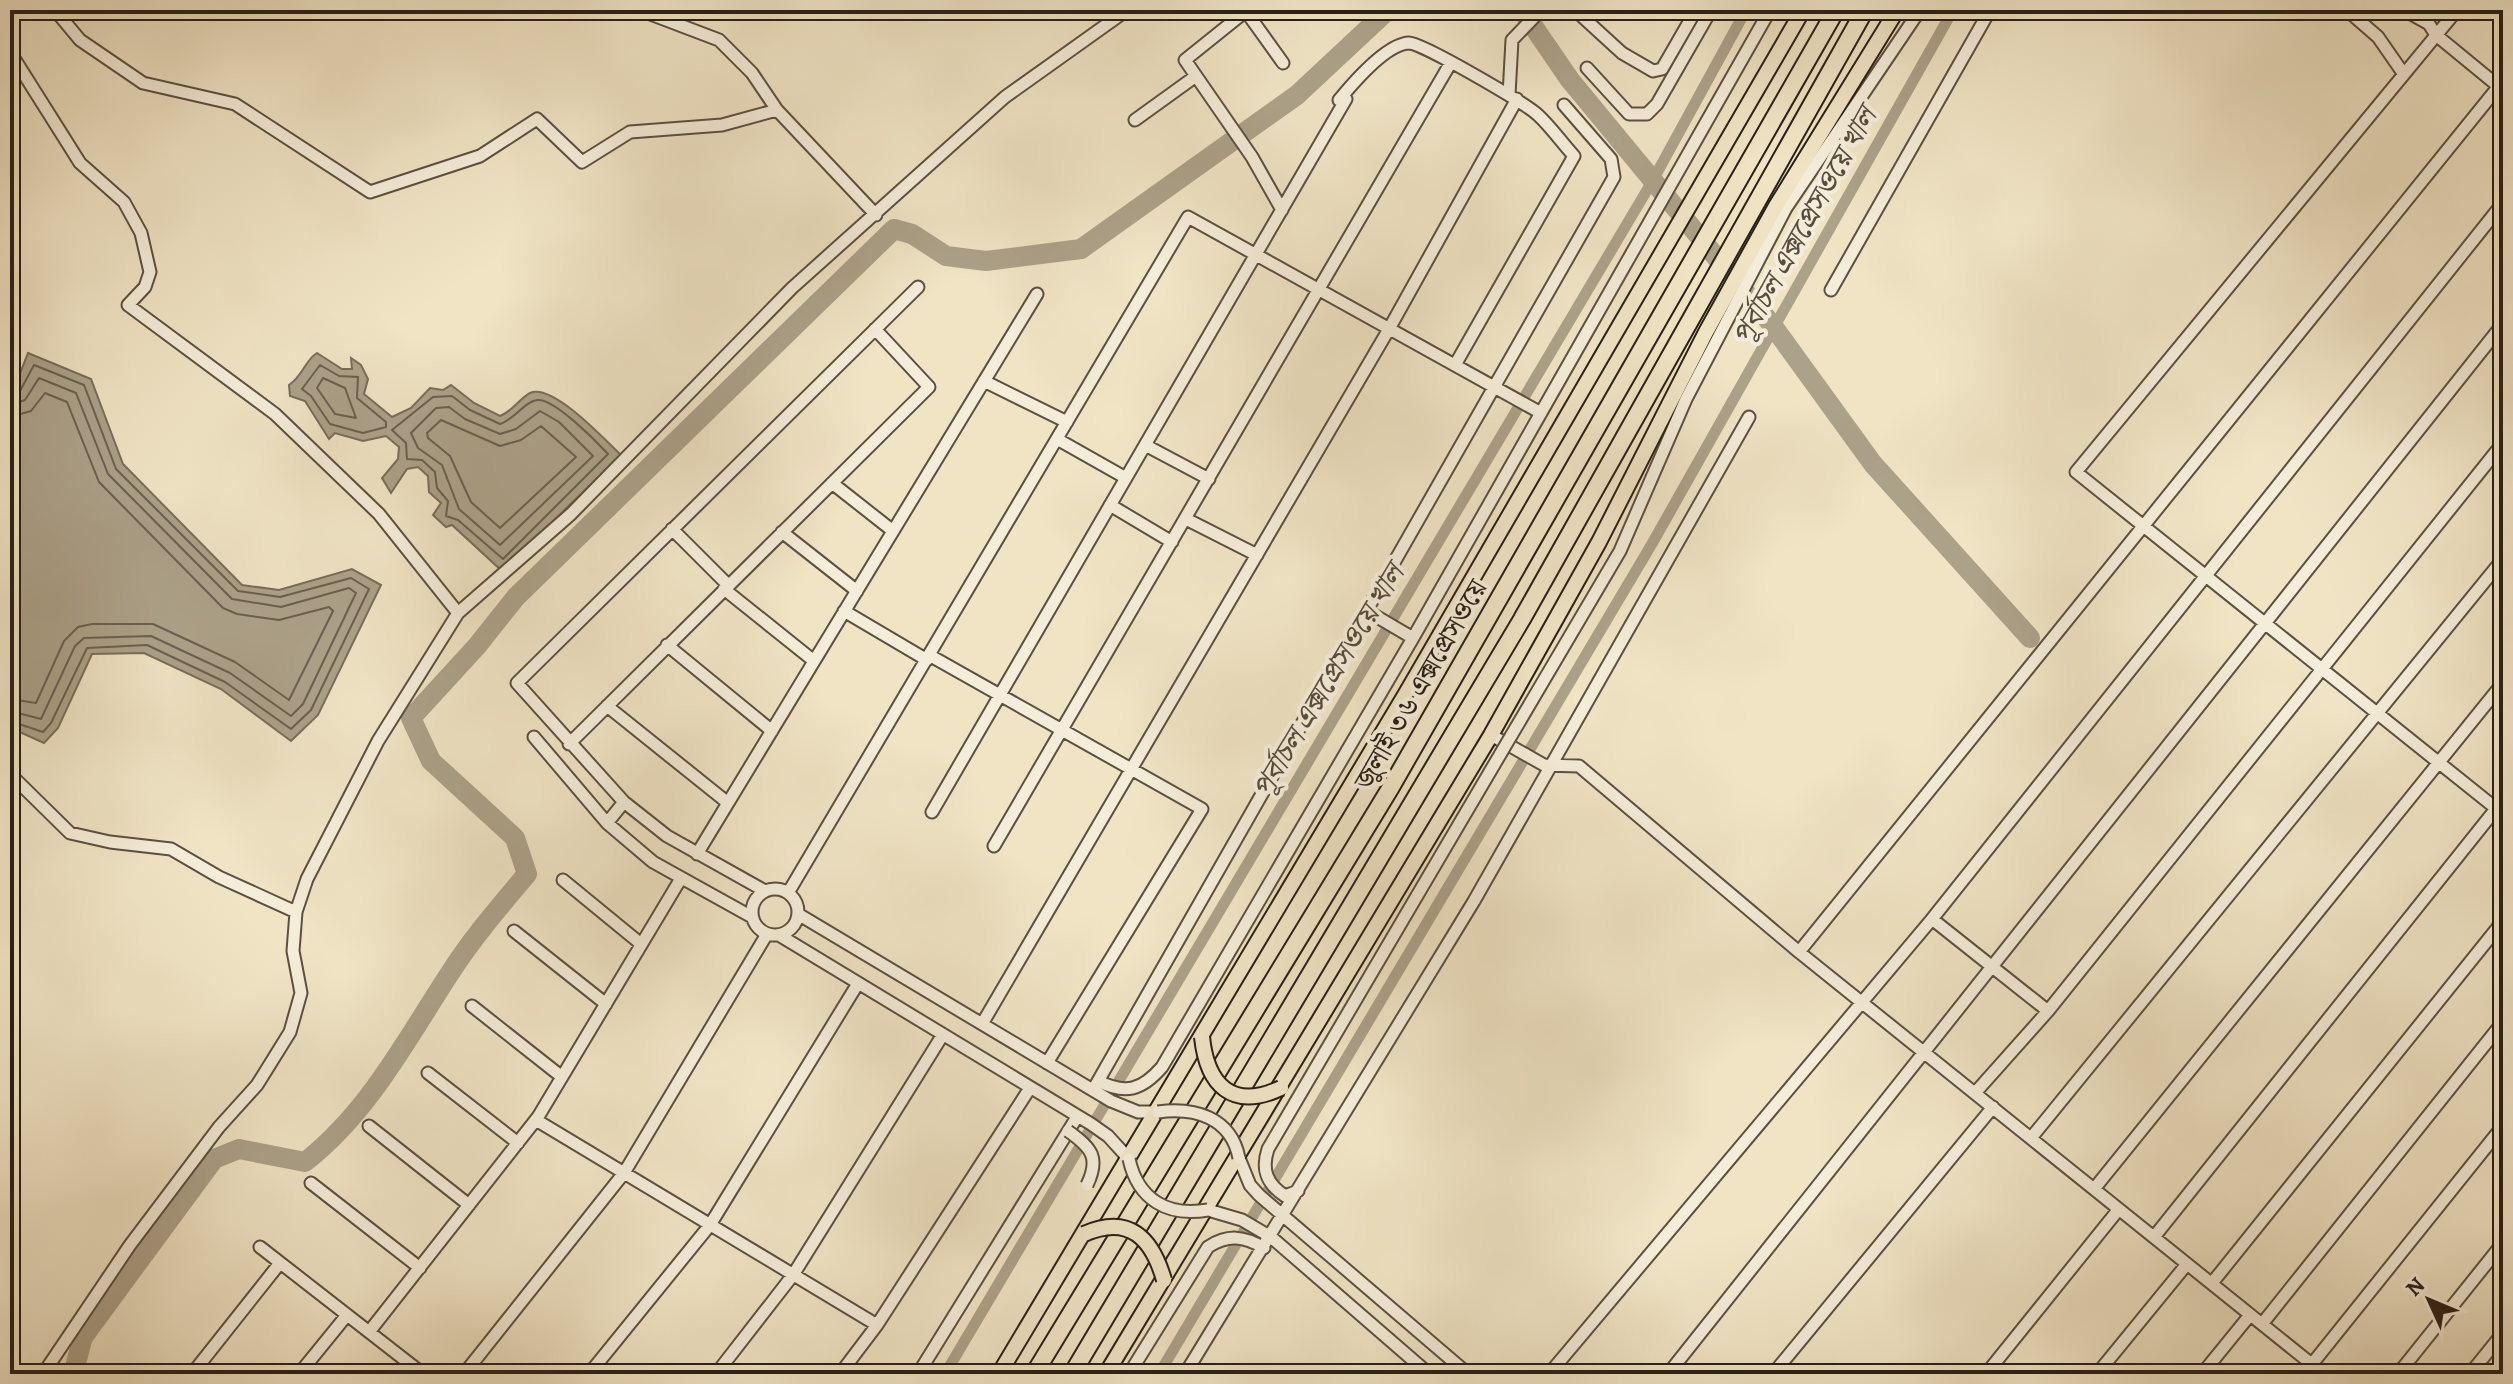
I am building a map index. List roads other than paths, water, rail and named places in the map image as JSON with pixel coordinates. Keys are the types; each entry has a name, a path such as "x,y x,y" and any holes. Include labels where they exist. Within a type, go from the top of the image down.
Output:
{"highway":[{"name":"জুলাই ৩৬ এক্সপ্রেসওয়ে","path":"1034,1374 1383,801 1666,313 1836,10"},
{"name":"জুলাই ৩৬ এক্সপ্রেসওয়ে","path":"1072,1374 1461,724 1865,10"}],"main road":[{"path":"999,1374 1265,933 1637,300 1803,10"},
{"path":"1106,1374 1208,1210 1491,735 1781,207 1897,10"},
{"path":"1202,1037 1210,1076 1223,1088 1250,1098 1281,1088"},
{"path":"1084,1234 1111,1225 1135,1231 1155,1253 1164,1280"}],"street":[{"path":"55,10 80,40 143,83 235,104 370,192 480,156 537,119 582,162 630,132 722,125 777,110"},
{"path":"640,10 719,40 752,73 777,110 876,215"},
{"path":"43,1374 130,1245 219,1127 257,1085 290,1032 301,993 293,951 296,912 307,879 378,741 458,613 571,514 792,288 1005,97 1127,10"},
{"path":"1575,10 1622,53 1653,71 1662,69 1696,10"},
{"path":"1587,68 1629,114 1647,114 1657,104 1711,10"},
{"path":"1686,166 1771,10"},
{"path":"1096,1086 1133,1091 1147,1084 1162,1067 1413,638 1771,10"},
{"path":"1781,207 1920,10"},
{"path":"1831,290 1990,10"},
{"path":"2347,10 2378,37 2403,73"},
{"path":"1799,952 2501,86 2436,35 2429,24 2404,10"},
{"path":"2154,1237 2501,808 2439,763 2076,472 2457,10"},
{"path":"1282,210 1252,157 1185,60 1246,11 1283,63"},
{"path":"982,1024 1389,329 1513,97 1509,55 1512,40 1540,11"},
{"path":"932,812 1145,445 1339,101 1359,75 1396,47 1408,43 1513,97 1538,115 1574,156 1455,365"},
{"path":"10,52 80,163 124,202 141,233 150,272 145,287 128,305 275,414 379,514 458,613"},
{"path":"994,846 1450,64"},
{"path":"1135,120 1196,76"},
{"path":"1253,252 1282,210 1346,99"},
{"path":"1096,1086 1614,177 1611,159 1564,105"},
{"path":"1549,1374 1932,919 2503,203"},
{"path":"788,893 1188,217 1541,413"},
{"path":"464,1374 624,1173 773,935 790,930 798,914 796,902 788,893 777,889 765,891 697,854 624,802 517,683 918,287"},
{"path":"697,854 1037,294"},
{"path":"1668,1374 2503,324"},
{"path":"569,744 929,387 875,329"},
{"path":"1298,1190 1285,1196 1276,1190 1268,1180 1265,1160 1620,551 1712,335"},
{"path":"984,381 1067,422"},
{"path":"1185,1374 1268,1242 1749,417"},
{"path":"1057,439 1126,478"},
{"path":"1975,1093 2048,1011 2503,443"},
{"path":"1145,445 1209,479"},
{"path":"832,483 893,531"},
{"path":"1110,505 1172,542"},
{"path":"1186,519 1257,555"},
{"path":"672,529 726,587 814,661"},
{"path":"782,532 857,591"},
{"path":"2031,1138 2503,559"},
{"path":"844,611 1202,809 1047,1063"},
{"path":"1367,611 1413,638"},
{"path":"667,645 772,731"},
{"path":"2094,1189 2503,683"},
{"path":"607,706 728,803"},
{"path":"1491,735 1548,766 1579,766 1799,952 2262,1324 2308,1369 2324,1374"},
{"path":"534,737 607,823 680,880 752,917"},
{"path":"10,774 70,833 171,849 219,877 296,912"},
{"path":"607,823 624,802"},
{"path":"563,880 641,944"},
{"path":"369,1332 536,1120 680,880"},
{"path":"765,891 753,905 752,917 757,927 1108,1136 1129,1159 1138,1184 1150,1200 1184,1213 1208,1210 1242,1220 1429,1374"},
{"path":"798,914 1047,1063 1096,1086 1138,1112 1189,1110 1210,1117 1232,1138 1250,1185 1468,1374"},
{"path":"1932,919 2048,1011"},
{"path":"2212,1283 2503,921"},
{"path":"514,931 606,1004"},
{"path":"589,1374 710,1225 857,985"},
{"path":"472,1006 562,1077"},
{"path":"2262,1324 2503,1022"},
{"path":"716,1374 793,1275 942,1036"},
{"path":"428,1073 518,1143"},
{"path":"840,1374 877,1325 1030,1088"},
{"path":"1773,1374 1993,1107"},
{"path":"918,1374 1077,1117"},
{"path":"536,1120 877,1325"},
{"path":"369,1126 469,1205"},
{"path":"2308,1369 2503,1126"},
{"path":"1068,1131 1093,1155 1095,1168 1087,1185"},
{"path":"311,1183 420,1268"},
{"path":"1986,1374 2119,1209"},
{"path":"1129,1374 1208,1247 1230,1237 1268,1242"},
{"path":"2398,1374 2503,1243"},
{"path":"260,1247 423,1374"},
{"path":"192,1374 280,1263"},
{"path":"2097,1374 2187,1264"},
{"path":"299,1374 347,1315"},
{"path":"2202,1374 2250,1315"},
{"path":"2470,1374 2503,1333"}],"water":[{"path":"28,353 91,379 123,464 242,585 279,590 352,569 381,585 318,715 291,741 221,689 144,653 92,654 58,728 44,743 13,729 10,717 10,399"},
{"path":"317,353 342,369 352,369 351,358 361,365 368,379 364,394 392,417 411,408 430,388 443,390 451,385 474,403 500,416 530,393 540,392 565,404 621,455 502,571 452,525 446,527 433,515 441,503 429,492 428,476 418,467 407,469 391,493 382,478 398,459 399,447 386,436 363,441 335,433 329,439 305,401 290,396 289,385"}],"waterway":[{"path":"73,1374 83,1337 214,1159 239,1149 305,1162 328,1142 368,1097 460,957 527,874 515,838 431,761 411,718 477,646 516,597 894,229 912,234 946,256 986,261 1081,249 1297,95 1388,10"},
{"name":"পূর্বাচল এক্সপ্রেসওয়ে খাল","path":"1522,10 1570,80 1773,326 1873,464 2030,638"},
{"name":"পূর্বাচল এক্সপ্রেসওয়ে খাল","path":"945,1374 1653,180 1746,10"},
{"name":"পূর্বাচল এক্সপ্রেসওয়ে খাল","path":"1159,1374 1653,542 1953,10"}]}
